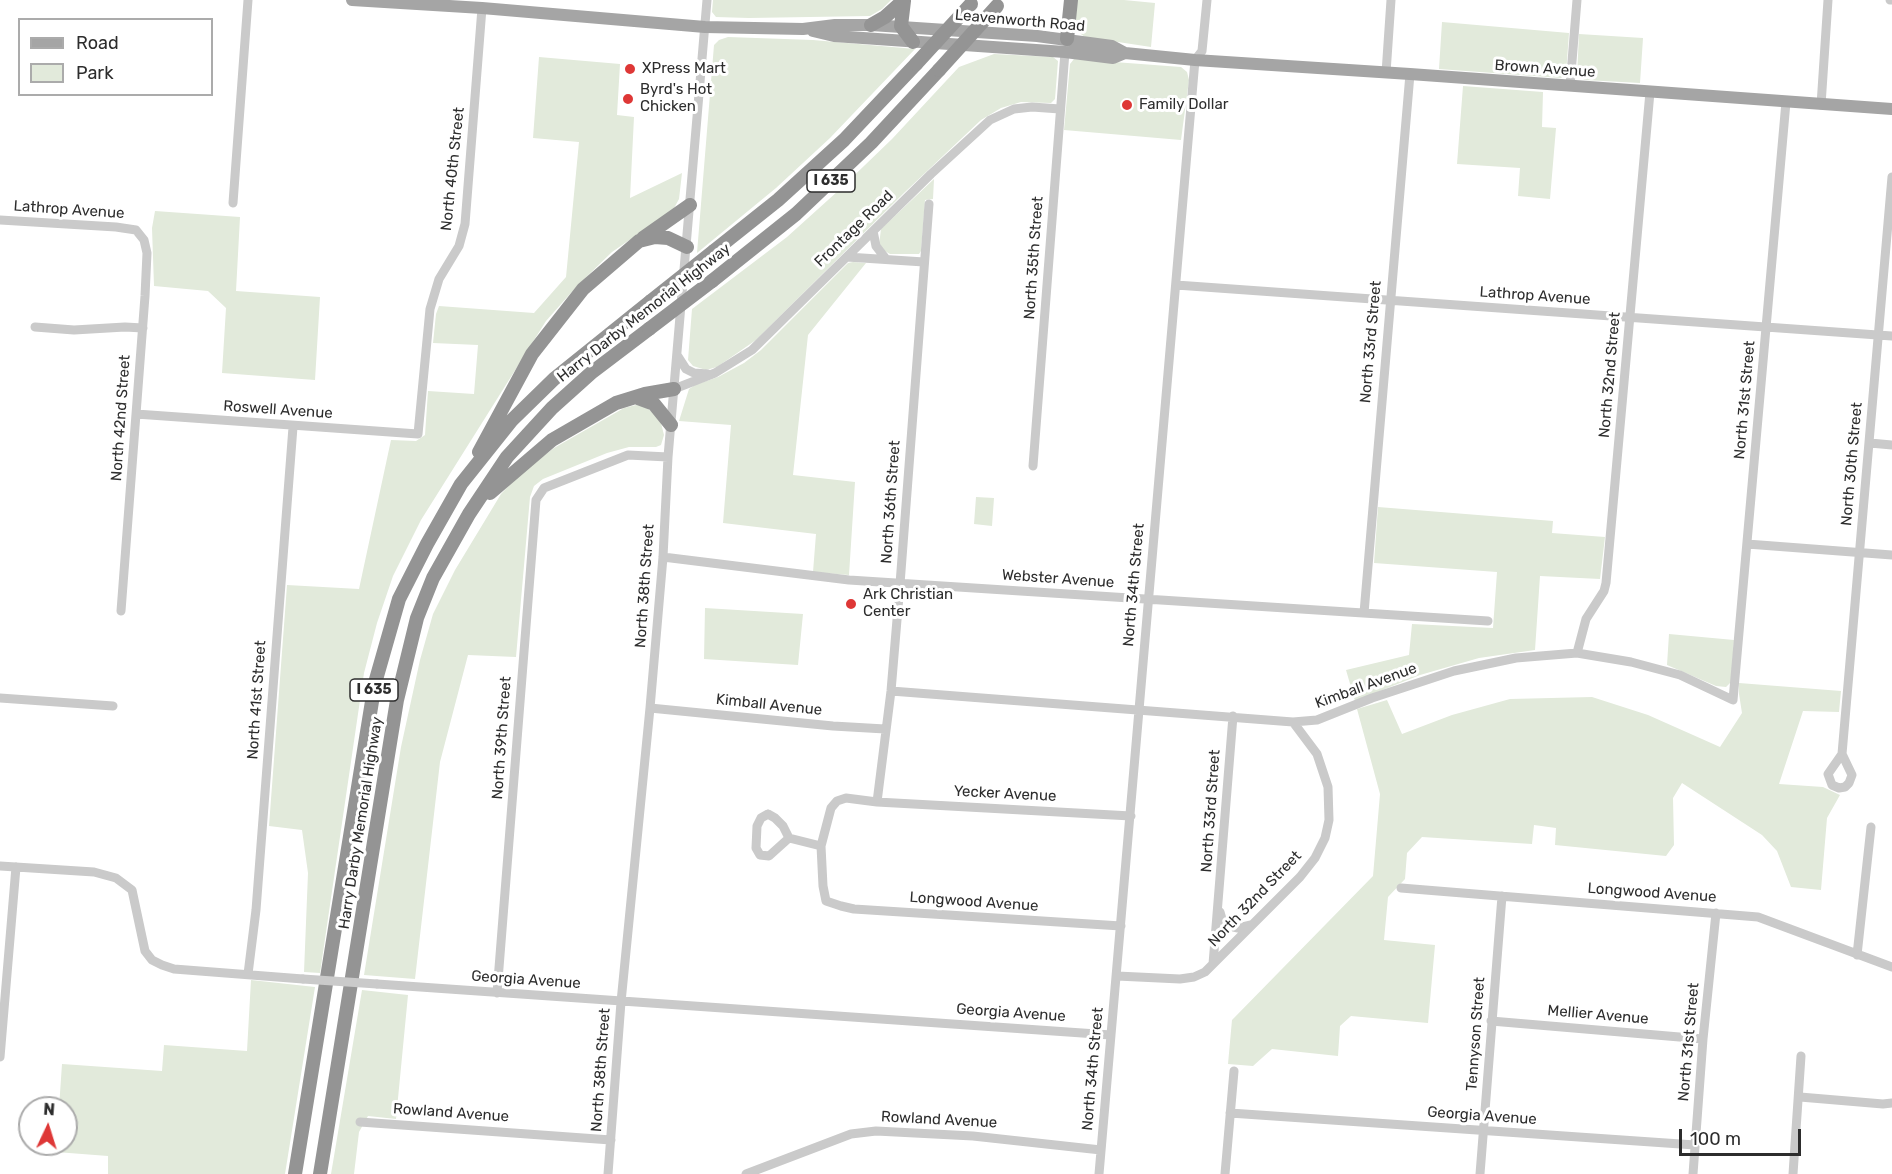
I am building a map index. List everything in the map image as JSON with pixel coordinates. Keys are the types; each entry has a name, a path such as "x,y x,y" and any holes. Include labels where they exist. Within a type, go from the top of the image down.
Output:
{"highway":[{"path":"871,25 885,17 904,0"},
{"path":"904,0 901,26 913,42"},
{"path":"1066,45 1071,0"},
{"name":"Harry Darby Memorial Highway","path":"295,1174 375,682 399,599 461,484 512,420 554,379 778,200 844,140 973,2"},
{"name":"Harry Darby Memorial Highway","path":"320,1174 397,700 417,618 433,578 469,514 507,457 552,408 591,373 796,214 870,143 1000,3"},
{"path":"461,484 532,354 556,321 583,289 639,241 690,205"},
{"path":"639,241 655,237 669,238 687,247"},
{"path":"469,514 501,482 552,440 616,403 674,389"},
{"path":"635,397 654,404 671,425"}],"main road":[{"name":"Leavenworth Road","path":"352,0 457,3 482,8 705,27 803,29 835,25 901,26 1066,45"},
{"name":"Leavenworth Road","path":"803,29 834,36 913,42 1112,46 1125,53 1195,60"},
{"name":"Brown Avenue","path":"1195,60 1892,109"}],"street":[{"path":"233,203 248,0"},
{"name":"North 38th Street","path":"608,1174 621,1002 663,557 668,457 707,0"},
{"name":"North 34th Street","path":"1099,1174 1195,60 1202,51 1207,0"},
{"path":"1386,73 1391,0"},
{"path":"1570,86 1577,0"},
{"path":"1821,105 1828,0"},
{"name":"North 40th Street","path":"418,434 430,309 440,279 459,246 465,224 482,8"},
{"name":"North 35th Street","path":"1033,466 1066,45"},
{"name":"North 33rd Street","path":"1364,613 1410,74"},
{"name":"North 32nd Street","path":"1577,653 1586,618 1604,591 1606,583 1650,92"},
{"name":"North 31st Street","path":"1733,700 1786,102"},
{"name":"Frontage Road","path":"674,389 715,373 752,350 931,174 990,120 1014,109 1032,107 1060,109"},
{"name":"North 30th Street","path":"1842,754 1892,177"},
{"name":"North 36th Street","path":"877,802 891,691 929,204"},
{"name":"Lathrop Avenue","path":"0,220 136,230"},
{"name":"North 42nd Street","path":"121,611 147,253 144,240 136,230"},
{"path":"873,231 876,246 886,259"},
{"path":"847,257 924,262"},
{"name":"Lathrop Avenue","path":"1176,285 1892,336"},
{"path":"34,327 74,330 143,328"},
{"path":"677,356 686,369 694,373 703,375 715,373"},
{"name":"Roswell Avenue","path":"136,414 293,427 418,434"},
{"name":"North 41st Street","path":"248,974 256,910 293,427"},
{"path":"1870,443 1892,445"},
{"name":"North 39th Street","path":"497,993 536,500 544,488 628,455 668,457"},
{"path":"1747,544 1892,555"},
{"name":"Webster Avenue","path":"663,557 740,565 804,575 900,584 1488,621"},
{"name":"Kimball Avenue","path":"891,691 1293,722 1317,720 1372,698 1454,671 1516,658 1577,653 1631,662 1680,675 1733,700"},
{"path":"0,698 113,706"},
{"name":"Kimball Avenue","path":"650,708 885,729"},
{"name":"North 33rd Street","path":"1213,964 1233,716"},
{"name":"North 32nd Street","path":"1213,964 1300,877 1315,858 1325,838 1329,820 1328,788 1317,754 1293,722"},
{"name":"Yecker Avenue","path":"821,846 831,808 837,801 846,798 877,802 1131,816"},
{"path":"789,838 769,856 760,855 756,848 757,826 761,818 768,814 783,826 789,838 821,846"},
{"path":"1857,955 1871,827"},
{"name":"Longwood Avenue","path":"821,846 826,901 854,909 1121,926"},
{"name":"Georgia Avenue","path":"0,866 94,872 116,878 132,890 145,951 152,960 174,969 1111,1035"},
{"path":"0,1057 16,867"},
{"name":"Longwood Avenue","path":"1401,888 1758,917 1892,967"},
{"name":"Tennyson Street","path":"1480,1174 1502,896"},
{"path":"1219,908 1222,919 1229,926 1238,928 1253,924"},
{"name":"North 31st Street","path":"1693,1174 1703,1039 1716,913"},
{"path":"1117,976 1180,979 1194,977 1205,972 1213,964"},
{"name":"Mellier Avenue","path":"1491,1022 1703,1039"},
{"path":"1793,1174 1802,1056"},
{"path":"1225,1174 1234,1071"},
{"path":"1800,1097 1892,1103"},
{"name":"Georgia Avenue","path":"1230,1113 1695,1145"},
{"name":"Rowland Avenue","path":"360,1122 611,1140"},
{"name":"Rowland Avenue","path":"746,1174 851,1134 876,1131 973,1136 1101,1150"}],"green space":[{"path":"713,0 891,0 870,16 749,18 716,17 712,12"},
{"path":"1075,0 1124,0 1155,3 1151,47 1085,37 1078,32 1073,23"},
{"path":"1442,22 1569,33 1566,74 1561,78 1439,69"},
{"path":"1579,34 1643,38 1640,83 1585,80 1577,76"},
{"path":"728,37 813,40 915,49 830,138 776,188 697,253 714,45 719,40"},
{"path":"994,54 1053,57 1058,61 1055,99 1051,103 1021,102 1001,108 981,120 756,340 717,367 706,370 693,366 688,360 692,309 787,237 838,191 892,139 959,67"},
{"path":"539,57 620,64 617,115 634,117 630,198 682,173 679,199 673,210 612,252 546,321 421,520 393,576 377,623 364,673 320,973 304,972 308,873 302,830 269,826 287,585 359,589 391,440 416,441 425,435 428,391 474,394 478,345 433,343 439,306 534,313 566,277 579,142 533,138"},
{"path":"1074,59 1181,67 1187,72 1189,80 1181,140 1064,130 1070,64"},
{"path":"1463,86 1543,92 1542,127 1556,128 1550,199 1518,196 1520,168 1457,164"},
{"path":"934,179 933,199 925,200 919,254 890,254 883,250 879,245 881,229"},
{"path":"155,211 240,217 236,291 320,297 315,380 222,373 226,308 208,291 154,286 152,228"},
{"path":"848,263 866,263 808,335 793,475 855,482 849,575 813,572 816,534 723,523 731,425 679,421 689,389 744,363 761,350"},
{"path":"644,406 655,414 661,423 664,435 661,445 629,447 607,453 543,479 534,486 530,497 516,657 468,655 440,762 415,979 364,975 401,747 420,660 433,614 455,570 501,494 521,473 554,448 624,408"},
{"path":"976,497 994,498 992,526 974,524"},
{"path":"1378,507 1553,521 1552,533 1605,537 1600,579 1540,576 1535,650 1479,658 1420,675 1355,701 1346,670 1409,655 1412,624 1493,628 1497,572 1374,563"},
{"path":"705,608 803,614 798,665 704,659"},
{"path":"1669,634 1734,640 1731,682 1726,687 1716,686 1667,665"},
{"path":"1739,683 1841,691 1839,712 1803,711 1779,784 1823,787 1840,795 1827,818 1821,890 1791,887 1777,851 1762,835 1682,783 1673,798 1674,845 1666,856 1555,845 1556,828 1534,825 1532,844 1422,837 1407,853 1405,879 1388,897 1384,940 1435,945 1428,1023 1351,1016 1340,1026 1338,1056 1272,1049 1253,1066 1228,1064 1232,1020 1373,876 1380,794 1357,709 1387,700 1402,734 1452,715 1510,699 1592,697 1648,715 1720,747 1742,713"},
{"path":"251,980 315,987 285,1174 108,1174 108,1156 78,1154 78,1096 60,1096 62,1064 162,1071 164,1045 247,1051"},
{"path":"362,990 408,995 396,1119 368,1116 359,1132 354,1174 331,1174"}],"place":[{"name":"XPress Mart","path":"630,69"},
{"name":"Byrd's Hot Chicken","path":"628,99"},
{"name":"Family Dollar","path":"1127,105"},
{"name":"Ark Christian Center","path":"851,604"}]}
